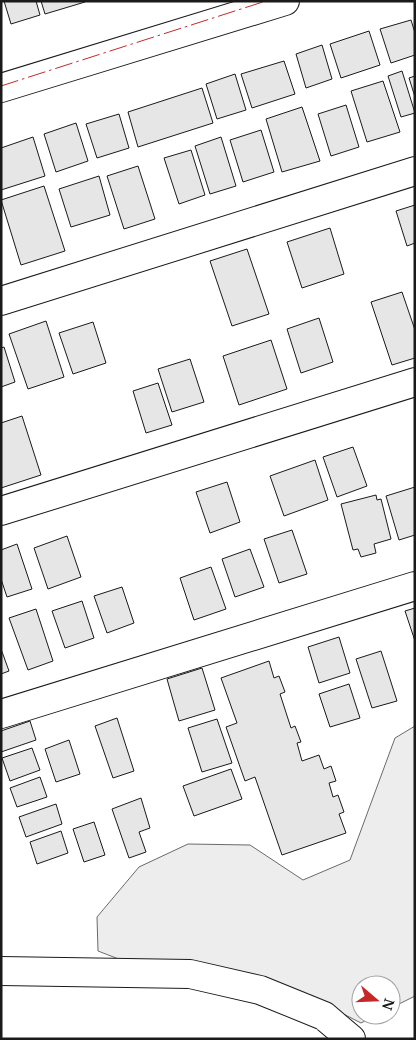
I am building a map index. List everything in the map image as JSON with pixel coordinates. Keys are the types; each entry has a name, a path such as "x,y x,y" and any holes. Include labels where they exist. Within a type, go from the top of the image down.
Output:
{"street":[{"path":"1,88 285,1"},
{"path":"1,301 415,171"},
{"path":"1,511 415,382"},
{"path":"1,714 415,586"},
{"path":"1,970 190,974 260,990 324,1016 351,1039"}],"shaded area":[{"path":"415,726 415,996 401,1003 401,975 351,975 351,1018 324,1004 134,965 98,951 97,917 139,867 188,844 250,845 303,880 350,860 395,738"}],"building":[{"path":"4,1 36,1 40,15 11,24"},
{"path":"41,1 84,1 85,2 45,14"},
{"path":"411,20 415,33 415,55 391,63 380,29"},
{"path":"369,31 380,65 341,78 330,44"},
{"path":"322,45 332,79 306,88 296,54"},
{"path":"284,61 295,94 252,108 241,74"},
{"path":"402,71 415,113 401,117 388,76"},
{"path":"235,74 246,110 217,119 206,84"},
{"path":"415,76 415,97 409,78"},
{"path":"383,81 400,132 367,142 351,91"},
{"path":"202,88 213,123 138,147 128,112"},
{"path":"346,105 359,147 331,156 318,114"},
{"path":"302,107 320,161 282,172 266,119"},
{"path":"119,114 129,148 97,158 86,124"},
{"path":"76,123 88,161 56,172 44,134"},
{"path":"261,130 274,172 243,182 230,140"},
{"path":"33,137 45,176 1,190 1,148"},
{"path":"221,137 236,186 210,194 195,146"},
{"path":"191,150 205,195 179,204 164,158"},
{"path":"138,166 155,219 124,229 107,176"},
{"path":"99,176 110,215 71,227 59,189"},
{"path":"44,186 65,251 21,265 1,200"},
{"path":"415,205 415,243 407,246 396,211"},
{"path":"330,228 344,274 302,288 287,242"},
{"path":"247,249 269,314 232,326 210,261"},
{"path":"402,292 415,330 415,358 392,365 371,302"},
{"path":"319,318 333,362 301,373 287,329"},
{"path":"46,321 64,377 28,389 9,334"},
{"path":"93,322 106,363 73,374 59,333"},
{"path":"271,340 287,389 239,405 223,356"},
{"path":"4,347 15,382 1,387 1,348"},
{"path":"190,359 204,402 172,412 158,369"},
{"path":"158,383 172,425 146,433 133,391"},
{"path":"22,416 41,475 1,488 1,423"},
{"path":"353,447 367,486 337,497 323,457"},
{"path":"315,460 328,500 284,516 270,476"},
{"path":"227,482 240,522 210,533 196,492"},
{"path":"415,487 415,535 399,540 386,496"},
{"path":"376,495 377,500 381,499 391,539 374,544 376,553 361,557 358,549 353,550 341,504"},
{"path":"292,530 307,574 279,583 264,539"},
{"path":"67,536 81,577 48,589 34,548"},
{"path":"17,544 32,589 7,597 1,579 1,550"},
{"path":"250,549 264,587 235,597 222,559"},
{"path":"211,567 226,609 194,620 180,578"},
{"path":"122,587 134,623 107,633 94,596"},
{"path":"82,601 94,638 65,648 52,611"},
{"path":"415,608 415,641 405,611"},
{"path":"36,609 53,661 28,670 9,618"},
{"path":"339,637 350,673 319,683 308,647"},
{"path":"1,649 9,671 1,674"},
{"path":"381,651 397,701 372,708 356,659"},
{"path":"269,661 274,678 279,676 285,692 280,694 291,728 295,726 301,742 297,743 302,761 319,755 324,769 331,766 336,781 329,783 333,797 338,795 344,812 339,814 346,833 282,855 255,777 245,781 226,727 237,723 221,678"},
{"path":"202,668 215,710 179,721 167,679"},
{"path":"349,684 360,718 330,727 319,694"},
{"path":"117,718 134,771 113,778 95,726"},
{"path":"217,719 232,763 202,772 188,728"},
{"path":"30,721 36,740 1,752 1,731"},
{"path":"69,740 80,774 56,782 45,749"},
{"path":"32,748 40,770 10,781 2,758"},
{"path":"231,769 242,799 194,816 183,786"},
{"path":"40,777 47,797 17,807 10,788"},
{"path":"141,798 150,828 139,832 146,852 129,858 112,809"},
{"path":"56,804 62,824 26,837 19,817"},
{"path":"94,822 105,855 84,862 73,829"},
{"path":"61,831 68,853 37,864 30,842"}],"power":[{"path":"1,86 266,1"}]}
